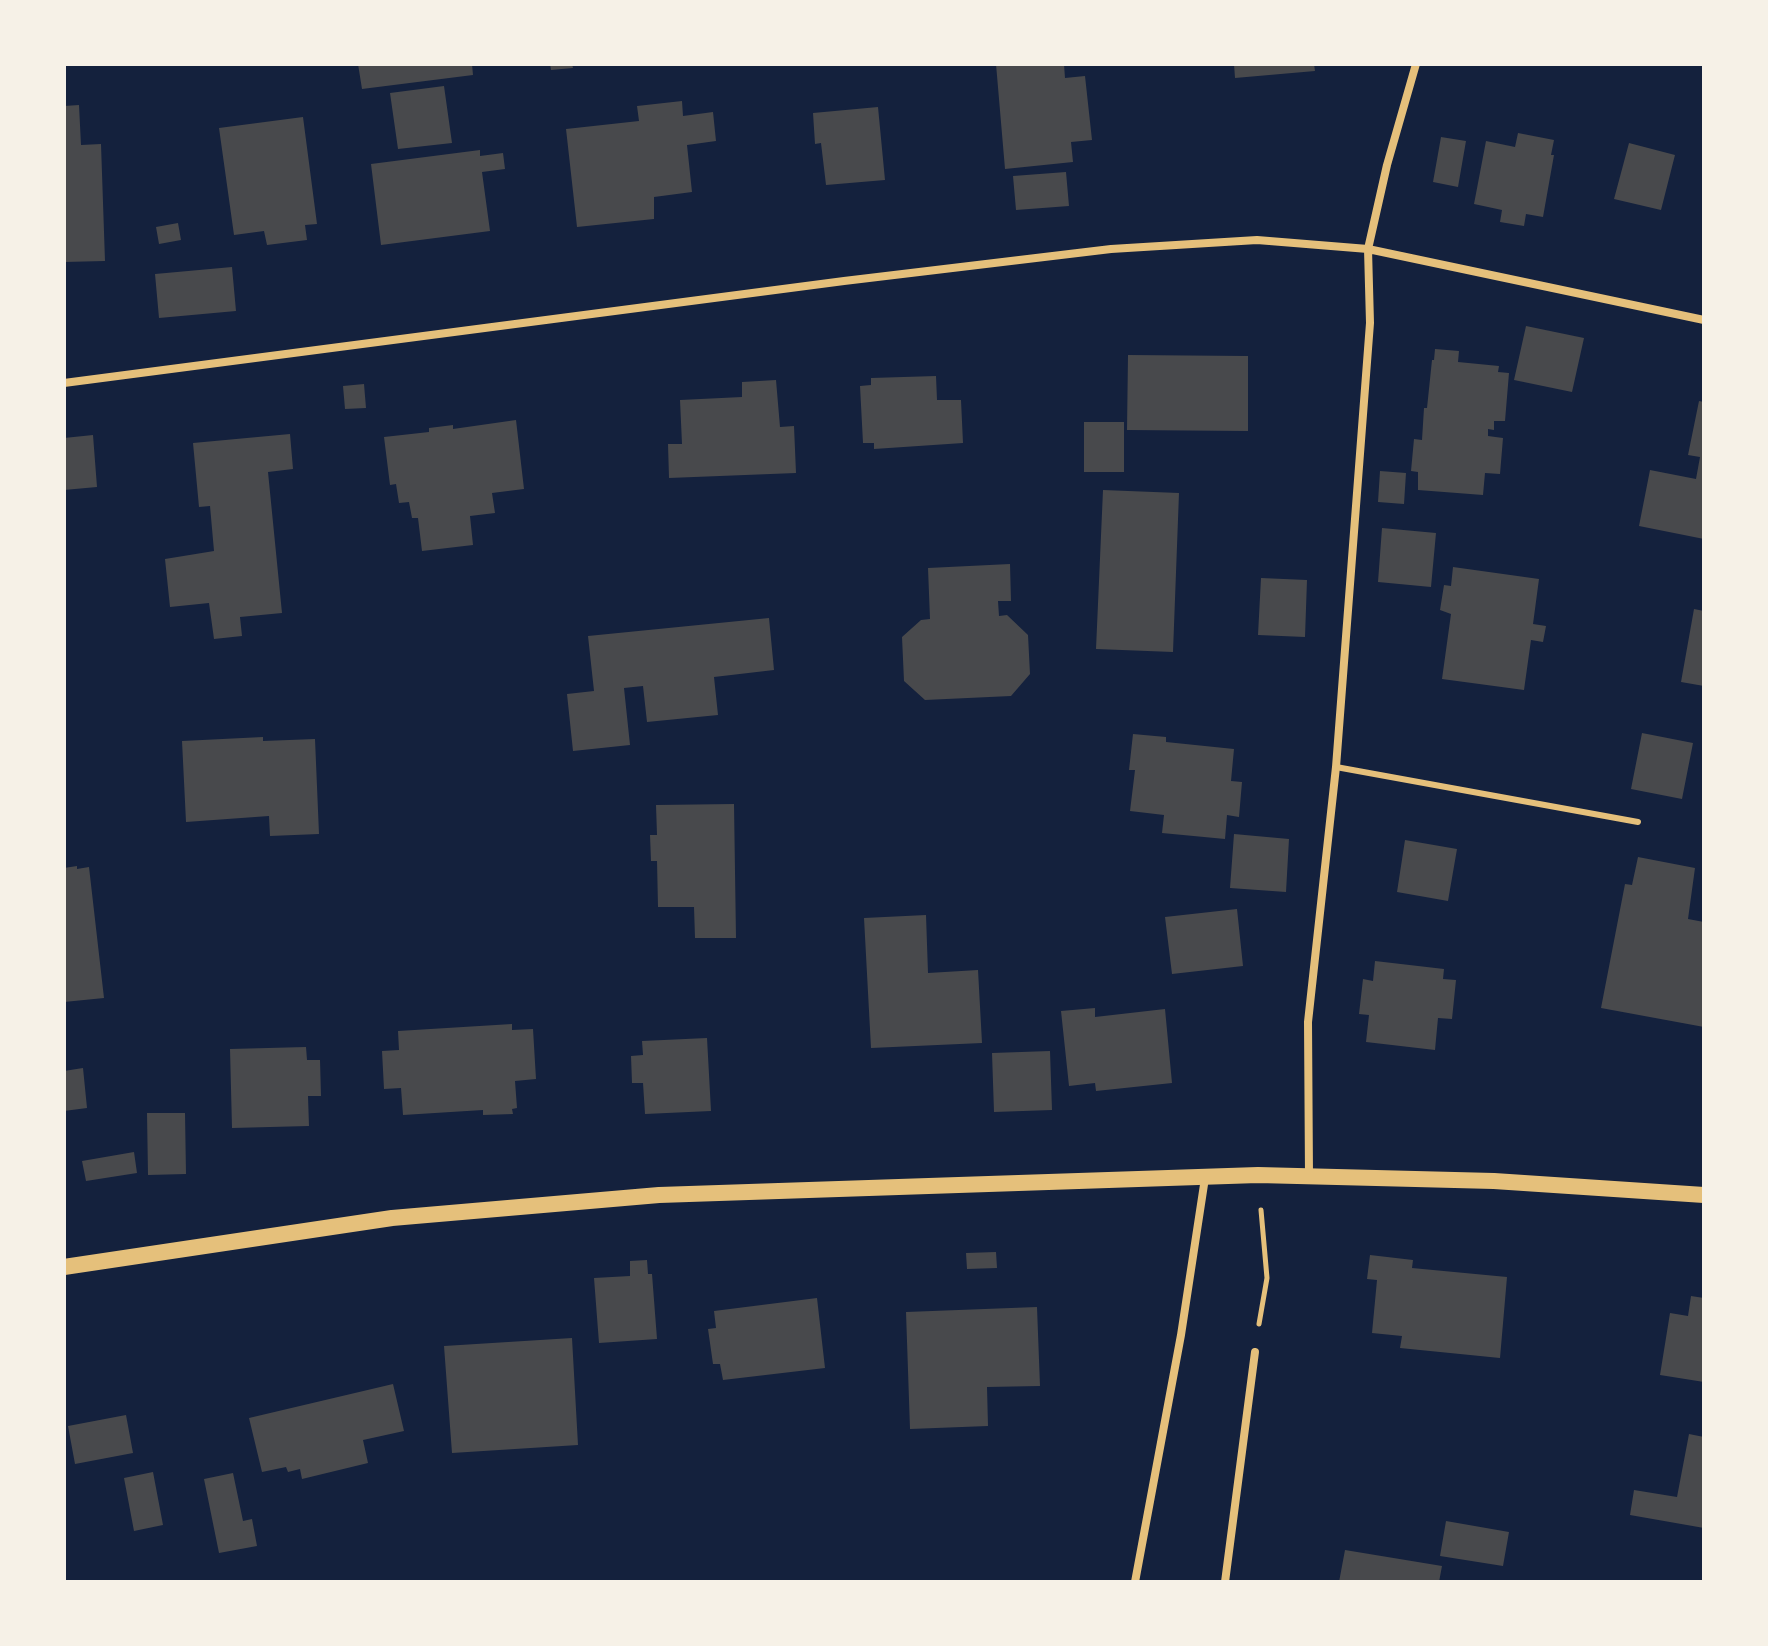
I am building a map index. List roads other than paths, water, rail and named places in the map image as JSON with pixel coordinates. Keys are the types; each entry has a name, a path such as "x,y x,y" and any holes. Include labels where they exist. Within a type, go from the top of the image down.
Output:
{"main road":[{"path":"64,1267 392,1218 586,1200 898,1185 1258,1175 1494,1181 1704,1195"}],"street":[{"path":"1309,1176 1308,1022 1336,767 1370,323 1368,249 1387,165 1416,64"},
{"path":"64,383 844,281 1111,249 1257,240 1368,249 1704,320"},
{"path":"1135,1582 1181,1335 1205,1178"},
{"path":"1225,1582 1255,1352"}],"lane":[{"path":"1336,767 1638,822"}]}
